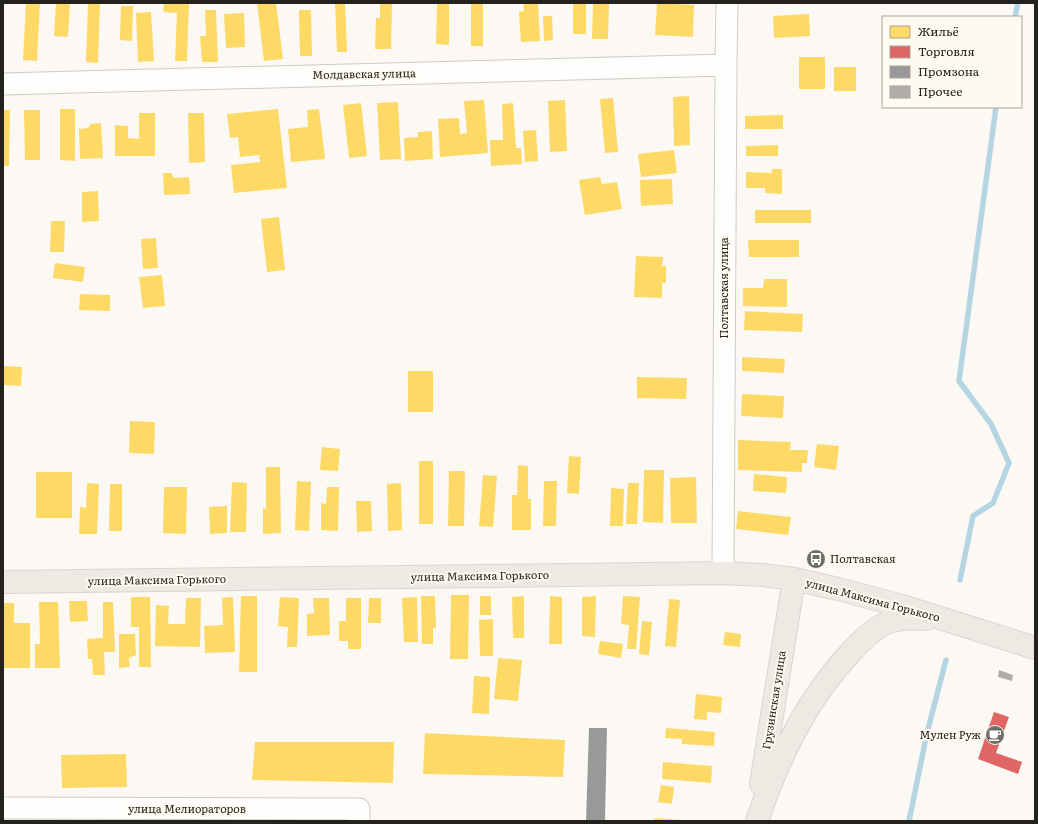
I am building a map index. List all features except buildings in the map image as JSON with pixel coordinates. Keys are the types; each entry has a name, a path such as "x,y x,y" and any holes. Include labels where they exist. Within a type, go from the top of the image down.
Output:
{"main road":[{"name":"улица Максима Горького","path":"3,582 723,573 762,574 794,579 838,589 952,622"},
{"name":"Грузинская улица","path":"756,821 794,579"},
{"path":"756,821 769,786 808,706 834,670 858,644 875,630 891,621 917,618 952,622 1035,648"}],"street":[{"name":"Полтавская улица","path":"723,573 726,65 728,3"},
{"name":"Молдавская улица","path":"3,84 726,65"},
{"name":"улица Мелиораторов","path":"3,808 359,809 359,821"}],"waterway":[{"path":"1015,16 1018,3"},
{"path":"960,580 973,516 993,503 1009,463 991,424 959,381 996,108"},
{"path":"909,821 927,733 946,660"}],"place":[{"name":"Полтавская","path":"816,559"},
{"name":"Мулен Руж","path":"995,735"}]}
